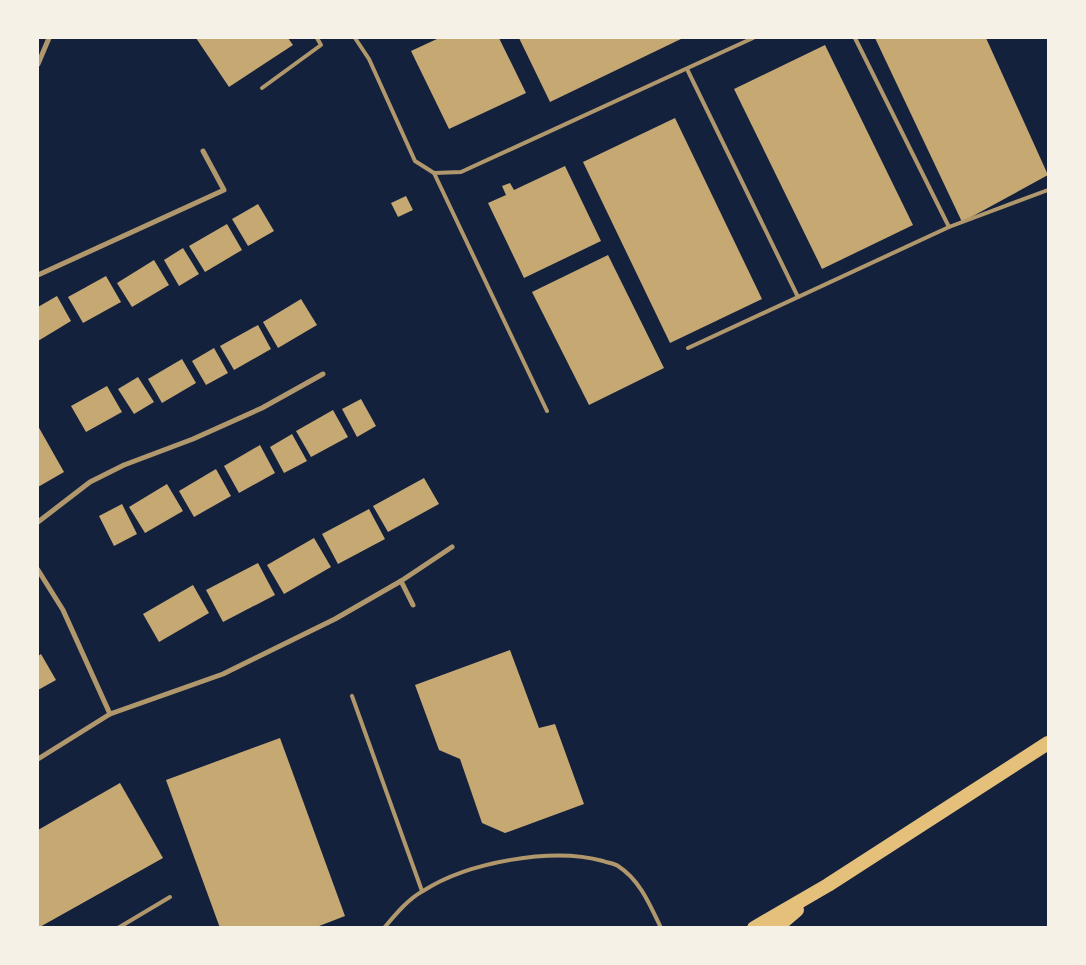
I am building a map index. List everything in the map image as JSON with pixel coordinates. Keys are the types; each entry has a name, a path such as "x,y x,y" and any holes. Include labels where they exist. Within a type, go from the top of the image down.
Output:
{"highway":[{"path":"754,928 828,884 1048,743"},
{"path":"776,928 828,884"}],"street":[{"path":"38,64 49,38"},
{"path":"38,275 224,190 203,151"},
{"path":"38,522 90,482 107,473 193,440 254,412 323,374"},
{"path":"38,759 110,714 223,674 335,620 401,581 452,547"},
{"path":"38,570 63,610 110,714"},
{"path":"401,581 414,605"}],"lane":[{"path":"262,88 321,45 317,38"},
{"path":"355,38 369,60 415,161 434,173 548,411"},
{"path":"434,173 461,172 753,38"},
{"path":"855,38 949,227"},
{"path":"687,68 798,296"},
{"path":"688,348 949,227 1048,190"},
{"path":"352,696 422,891"},
{"path":"384,928 422,891 462,873 503,861 551,854 585,856 617,866 641,889 661,928"},
{"path":"118,928 170,897"}],"building":[{"path":"196,38 288,38 293,45 229,87"},
{"path":"439,38 499,38 526,93 449,129 411,51"},
{"path":"519,38 683,38 550,102"},
{"path":"875,38 986,38 1048,175 962,222"},
{"path":"825,45 913,225 822,269 734,89"},
{"path":"675,118 762,299 670,343 583,162"},
{"path":"565,166 601,241 524,278 488,203 506,195 502,186 510,183 514,190"},
{"path":"406,196 413,210 398,217 391,203"},
{"path":"258,204 274,231 248,246 232,219"},
{"path":"227,224 242,250 205,272 189,246"},
{"path":"183,248 199,274 179,286 164,260"},
{"path":"608,255 664,368 589,405 532,292"},
{"path":"154,260 169,285 132,307 117,283"},
{"path":"106,276 121,302 83,323 68,297"},
{"path":"57,296 71,321 38,341 38,307"},
{"path":"301,299 317,325 278,348 263,322"},
{"path":"258,325 271,349 234,370 220,346"},
{"path":"214,348 228,373 206,385 192,361"},
{"path":"182,359 196,383 162,403 148,379"},
{"path":"138,377 154,402 134,414 118,389"},
{"path":"107,386 122,412 86,432 71,406"},
{"path":"361,399 376,426 357,437 342,409"},
{"path":"333,410 348,437 311,457 296,431"},
{"path":"38,426 64,472 38,487"},
{"path":"292,434 307,461 284,473 270,447"},
{"path":"260,445 275,473 239,493 224,466"},
{"path":"216,469 231,496 194,517 179,491"},
{"path":"424,478 439,504 388,532 373,506"},
{"path":"167,484 183,511 145,533 129,507"},
{"path":"122,504 137,534 114,546 99,516"},
{"path":"369,509 385,539 338,564 322,534"},
{"path":"314,538 331,567 284,594 267,565"},
{"path":"258,563 275,595 223,622 206,590"},
{"path":"193,585 209,613 159,642 143,614"},
{"path":"510,650 539,728 555,724 584,804 505,833 482,823 460,759 439,750 415,685"},
{"path":"41,654 56,680 38,690 38,656"},
{"path":"280,738 345,916 314,928 220,928 166,780"},
{"path":"120,783 163,858 38,928 38,830"}]}
